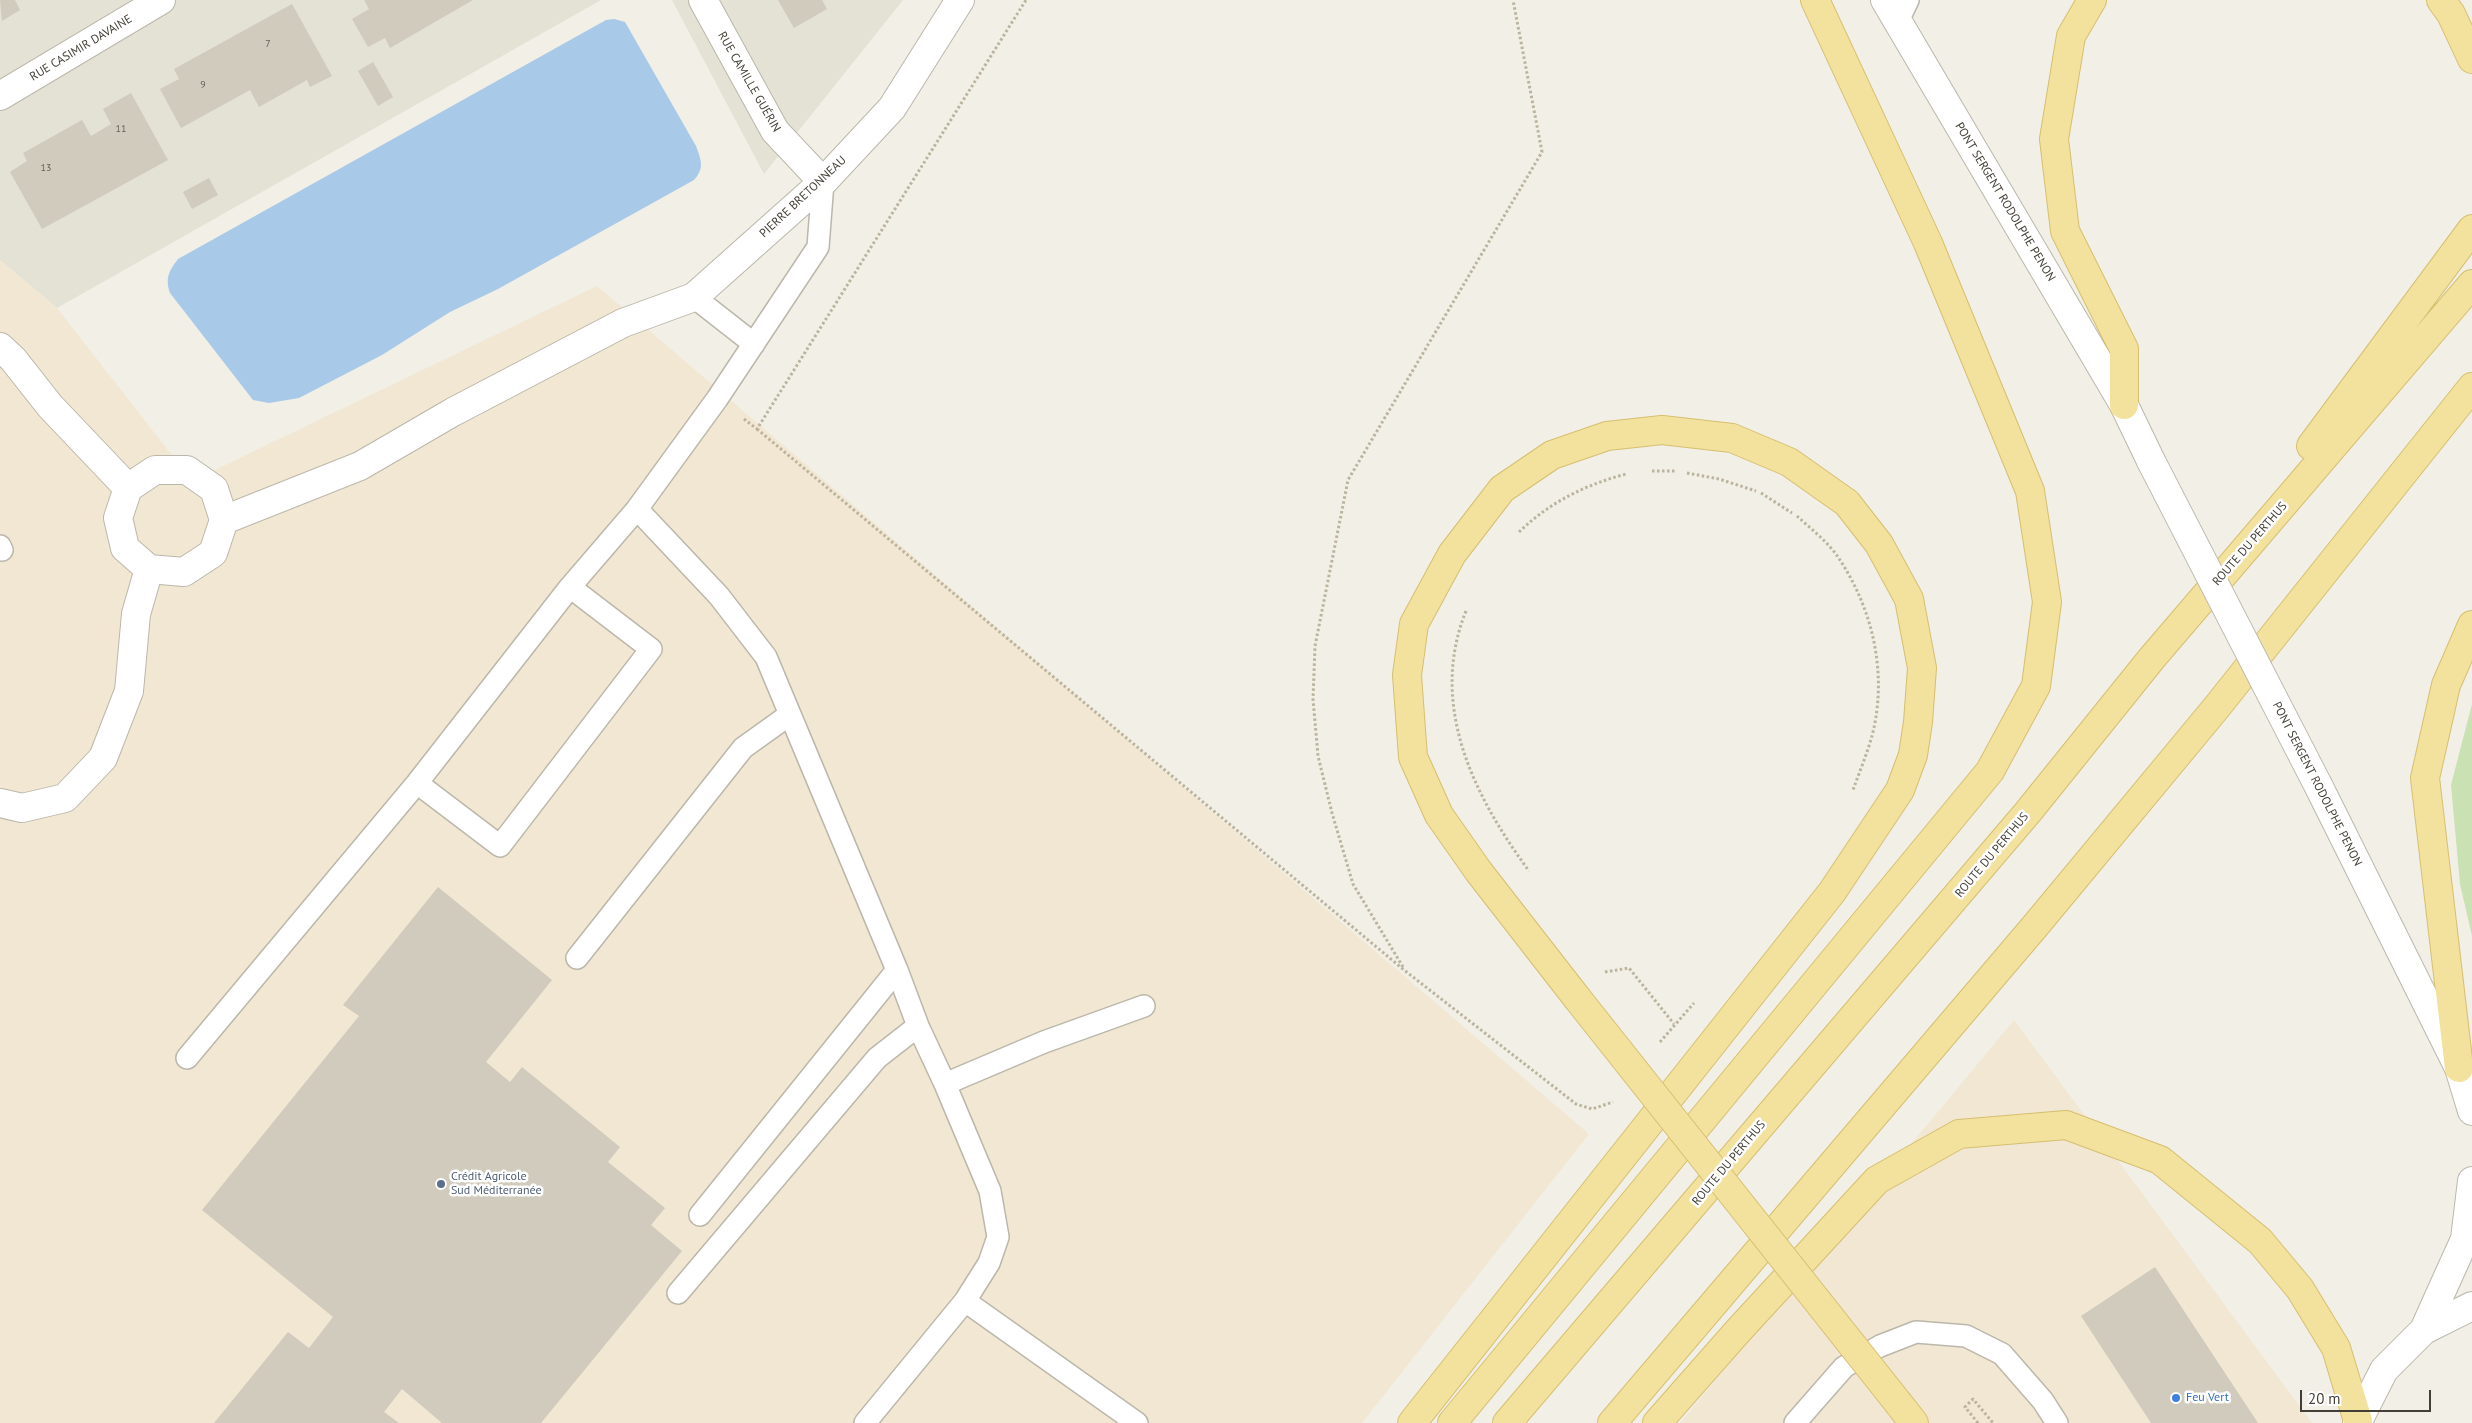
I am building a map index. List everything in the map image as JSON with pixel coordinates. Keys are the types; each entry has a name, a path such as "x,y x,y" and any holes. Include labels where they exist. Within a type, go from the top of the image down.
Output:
{"main road":[{"path":"1452,1423 1990,771 2036,686 2047,602 2030,491 1928,243 1815,0"},
{"path":"2092,0 2071,36 2054,139 2065,231 2124,349 2124,405"},
{"path":"2441,0 2451,14 2472,59"},
{"path":"2152,658 2472,229"},
{"name":"ROUTE DU PERTHUS","path":"1507,1423 2028,812 2152,658 2472,284"},
{"path":"1612,1423 2036,925 2216,708 2472,387"},
{"path":"1412,1423 1832,892 1900,790 1913,755 1918,722 1922,668 1909,599 1879,544 1847,503 1789,462 1732,438 1662,430 1608,436 1552,455 1502,489 1452,554 1414,624 1407,675 1413,757 1439,816 1479,872 1577,998 1906,1413"},
{"path":"2459,1068 2425,778 2446,685 2472,625"},
{"path":"1657,1423 1738,1331 1877,1180 1958,1134 2066,1125 2160,1160 2260,1242 2300,1289 2336,1348 2358,1422"}],"street":[{"name":"RUE CASIMIR DAVAINE","path":"0,96 161,0"},
{"name":"RUE CAMILLE GUÉRIN","path":"703,0 775,131 823,182"},
{"name":"PIERRE BRETONNEAU","path":"224,520 360,466 453,412 623,323 694,297 823,182 892,108 960,0"},
{"name":"PONT SERGENT RODOLPHE PENON","path":"1897,7 2124,405 2319,787 2459,1068 2472,1111"},
{"path":"4,359 128,488"},
{"path":"155,470 187,470 214,490 224,520 213,553 184,572 149,569 125,548 118,518 128,488 155,470"},
{"path":"0,803 22,808 65,798 103,758 129,691 136,614 149,569"},
{"path":"2424,1330 2465,1239 2472,1181"},
{"path":"2358,1422 2384,1370 2424,1330 2472,1306"}],"lane":[{"path":"187,1058 417,783 570,587 637,509 717,399 818,247 823,182"},
{"path":"694,297 754,344"},
{"path":"637,509 719,596 766,657 897,970 918,1026 945,1084 990,1191 998,1237 988,1263 965,1301 865,1423"},
{"path":"417,783 500,846 652,649 570,587"},
{"path":"577,958 744,748 789,715"},
{"path":"700,1215 897,970"},
{"path":"945,1084 1044,1042 1144,1006"},
{"path":"678,1293 877,1058 918,1026"},
{"path":"965,1301 1137,1423"},
{"path":"1795,1423 1844,1367 1880,1346 1916,1332 1966,1336 2002,1354 2043,1401 2057,1423"}],"path":[{"path":"757,429 1026,0"},
{"path":"1404,970 1353,884 1332,813 1318,756 1313,699 1315,646 1348,480 1542,152 1513,0"},
{"path":"717,399 757,429 1404,970 1576,1104 1592,1109 1614,1101"},
{"path":"1646,471 1679,471 1720,479 1761,493 1798,517 1837,555 1862,598 1876,645 1879,690 1872,736 1853,791"},
{"path":"1515,535 1535,517 1568,494 1600,481 1628,473"},
{"path":"1469,605 1461,623 1452,675 1455,723 1468,766 1488,811 1531,875"},
{"path":"1602,972 1629,968 1674,1024"},
{"path":"1656,1048 1674,1024 1699,997"},
{"path":"1978,1423 1964,1407 1973,1400 1993,1423"}],"shaded area":[{"path":"0,0 601,0 57,308 0,260"},
{"path":"672,0 903,0 764,174"},
{"path":"0,260 57,308 192,481 597,286 1589,1134 1362,1423 0,1423"},
{"path":"2014,1020 2312,1423 1680,1423"}],"green space":[{"path":"2472,704 2472,936 2460,884 2451,785"}],"water":[{"path":"614,19 625,22 696,146 701,168 694,180 498,289 450,312 382,355 299,398 269,403 253,400 170,293 169,275 178,259 606,20"}],"building":[{"path":"0,0 15,0 20,10 2,21"},
{"path":"364,0 473,0 390,48 385,38 368,47 352,19 369,9"},
{"path":"778,0 822,0 827,9 794,28"},
{"path":"292,4 332,76 310,87 307,80 259,107 250,90 181,128 160,89 179,79 174,69"},
{"path":"373,62 393,97 378,106 358,71"},
{"path":"131,93 168,160 42,229 10,172 27,161 23,153 82,120 91,136 111,124 103,109"},
{"path":"209,178 218,195 192,209 183,192"},
{"name":"Crédit Agricole Sud Méditerranée","path":"438,887 552,980 486,1062 510,1082 522,1067 620,1147 608,1162 665,1208 651,1225 682,1251 541,1423 442,1423 402,1389 384,1412 399,1423 214,1423 288,1332 309,1348 333,1317 202,1210 359,1016 343,1005"},
{"path":"2155,1267 2258,1423 2151,1423 2081,1316"}],"place":[{"name":"Crédit Agricole Sud Méditerranée","path":"441,1184"},
{"name":"Feu Vert","path":"2176,1398"}]}
